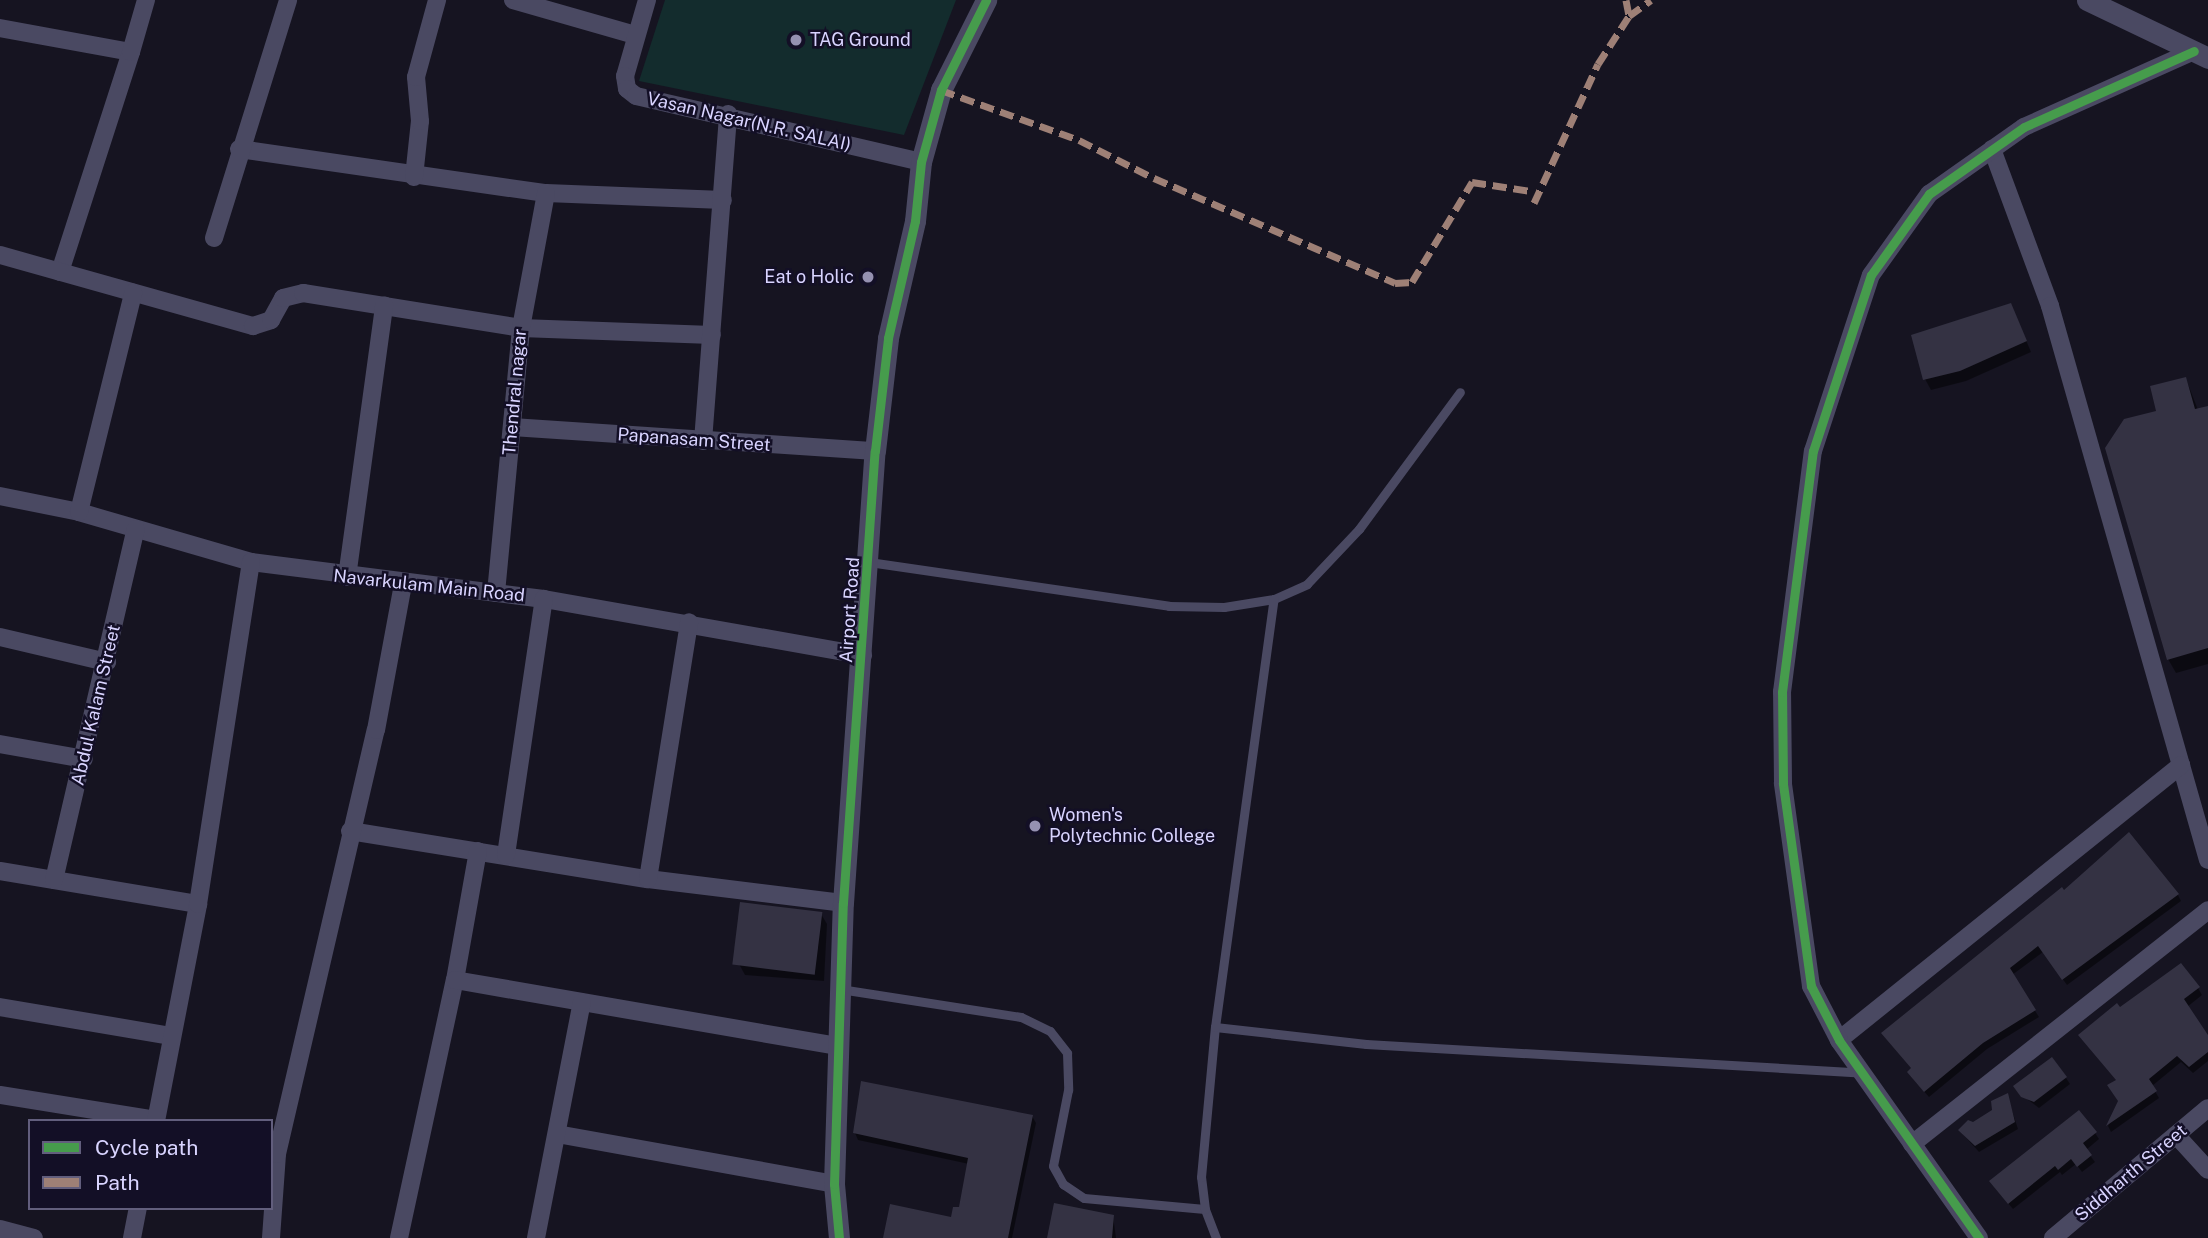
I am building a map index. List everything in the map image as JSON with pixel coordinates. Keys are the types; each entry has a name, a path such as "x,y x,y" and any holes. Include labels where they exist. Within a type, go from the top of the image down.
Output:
{"street":[{"path":"60,272 146,0"},
{"path":"214,238 239,149 288,0"},
{"path":"414,177 420,121 416,76 437,0"},
{"path":"513,0 635,35"},
{"name":"Vasan Nagar(N.R. SALAI)","path":"647,0 625,76 627,89 636,96 728,114 921,162"},
{"name":"Airport Road","path":"839,1238 834,1184 844,904 875,451 888,338 915,220 921,162 941,90 986,0"},
{"path":"2087,0 2201,54"},
{"path":"0,29 131,52"},
{"path":"1979,1238 1839,1040 1811,986 1783,783 1782,692 1814,451 1871,275 1929,194 2024,127 2201,54"},
{"path":"703,441 728,114"},
{"path":"239,149 414,177 546,193 723,200"},
{"path":"1992,149 2050,306 2208,860"},
{"name":"Thendral nagar","path":"496,593 521,328 546,193"},
{"path":"0,255 253,326 271,320 283,298 303,293 521,328 712,335"},
{"path":"79,512 133,293"},
{"path":"347,577 384,306"},
{"name":"Papanasam Street","path":"512,427 875,451"},
{"name":"Navarkulam Main Road","path":"0,496 79,512 251,562 403,584 544,598 863,655"},
{"name":"Abdul Kalam Street","path":"54,880 107,662 136,528"},
{"path":"156,1119 198,904 251,562"},
{"path":"273,1204 276,1154 350,831 376,730 403,584"},
{"path":"506,855 544,598"},
{"path":"648,878 689,622"},
{"path":"0,637 107,662"},
{"path":"0,744 84,759"},
{"path":"1839,1040 2181,765"},
{"path":"350,831 648,878 844,904"},
{"path":"399,1238 455,980 478,851"},
{"path":"0,871 198,904"},
{"path":"1912,1144 2208,910"},
{"path":"455,980 838,1046"},
{"path":"536,1238 582,1002"},
{"path":"0,1007 172,1036"},
{"path":"0,1095 150,1119"},
{"name":"Siddharth Street","path":"2053,1238 2208,1108"},
{"path":"556,1134 834,1184"},
{"path":"2176,1135 2208,1170"},
{"path":"132,1238 138,1210"},
{"path":"271,1238 273,1210"},
{"path":"0,1229 34,1238"}],"lane":[{"path":"869,562 1169,606 1224,607 1274,599 1307,584 1359,529 1460,392"},
{"path":"1216,1238 1205,1209 1200,1177 1215,1027 1274,599"},
{"path":"840,989 1021,1017 1050,1031 1067,1053 1068,1090 1053,1166 1063,1184 1084,1198 1205,1209"},
{"path":"1215,1027 1366,1044 1861,1072"}],"green space":[{"name":"TAG Ground","path":"665,0 956,0 904,135 639,81"}],"building":[{"path":"2011,303 2027,341 1960,371 1923,380 1911,335"},
{"path":"2186,377 2195,409 2208,406 2208,648 2167,660 2105,448 2124,419 2156,411 2150,386"},
{"path":"2129,832 2179,894 2062,980 2038,946 2010,968 2036,1010 1983,1043 1924,1092 1907,1072 1911,1068 1881,1033 2062,887 2064,890"},
{"path":"740,902 822,912 815,975 732,965"},
{"path":"2181,963 2200,987 2184,999 2208,1035 2208,1052 2189,1067 2177,1056 2149,1079 2157,1091 2106,1126 2118,1101 2107,1085 2116,1080 2078,1035 2117,1003 2120,1007"},
{"path":"2052,1057 2067,1077 2034,1102 2021,1097 2013,1086"},
{"path":"861,1081 1033,1115 1008,1238 883,1238 890,1204 951,1217 953,1207 959,1207 968,1158 853,1133"},
{"path":"2008,1093 2015,1122 1975,1146 1958,1130 1968,1120 1973,1122 1992,1110 1991,1101"},
{"path":"2079,1110 2097,1132 2083,1143 2092,1155 2077,1167 2071,1159 2058,1170 2055,1166 2008,1204 1989,1181"},
{"path":"1054,1203 1114,1215 1112,1238 1047,1238"}],"marked path":[{"path":"1626,0 1629,16"},
{"path":"1534,203 1598,64 1629,16 1651,0"},
{"path":"941,90 1079,140 1154,178 1395,283 1412,282 1472,182 1531,191"}],"cycle path":[{"path":"839,1238 834,1184 843,903 875,451 888,338 915,221 921,162 941,90 986,0"},
{"path":"1979,1238 1839,1040 1811,986 1783,783 1782,692 1813,451 1871,275 1929,194 2024,127 2194,51"}],"place":[{"name":"TAG Ground","path":"796,40"},
{"name":"Eat o Holic","path":"868,277"},
{"name":"Women's Polytechnic College","path":"1035,826"}]}
